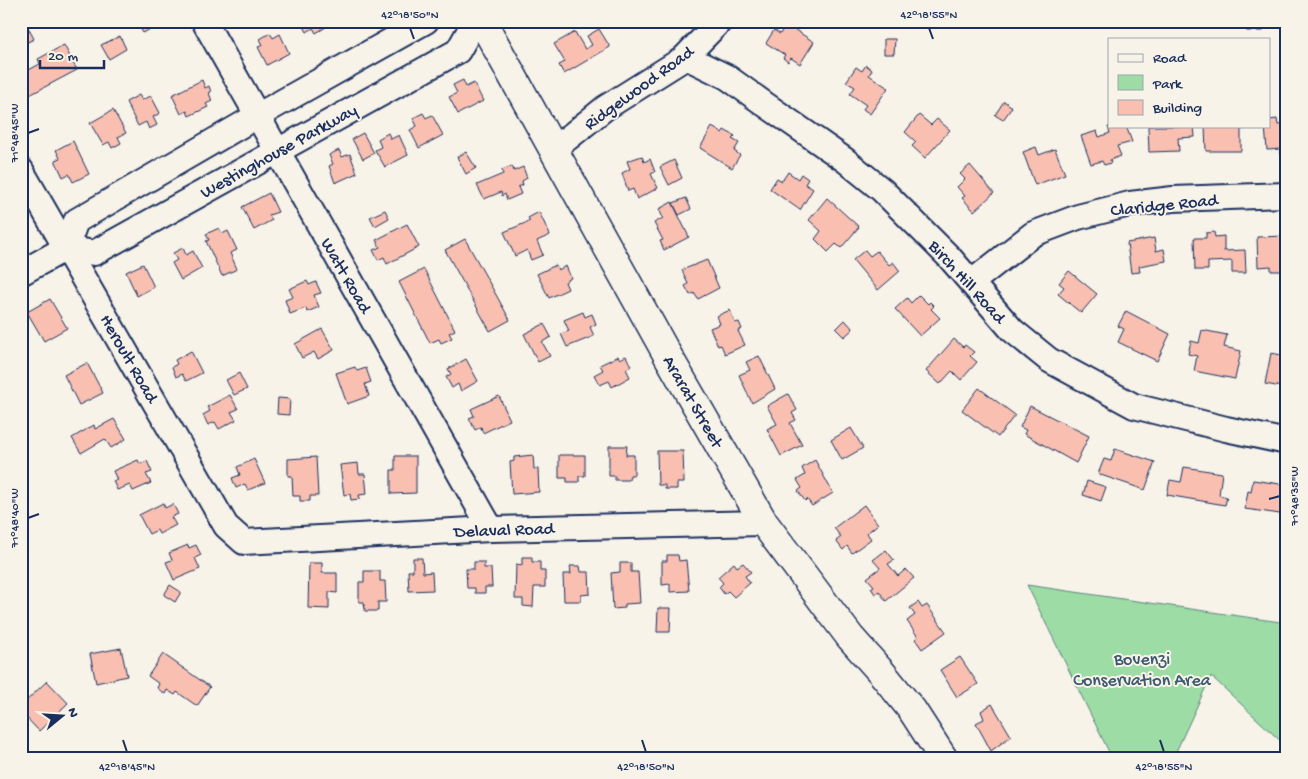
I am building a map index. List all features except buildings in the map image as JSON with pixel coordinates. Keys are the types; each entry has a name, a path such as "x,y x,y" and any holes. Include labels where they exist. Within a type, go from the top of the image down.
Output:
{"main road":[{"name":"Ararat Street","path":"482,21 668,356 764,523 850,637 912,710 943,758"}],"street":[{"name":"Watt Road","path":"204,21 491,529"},
{"path":"21,273 66,248 76,221 426,21"},
{"name":"Westinghouse Parkway","path":"66,248 94,253 458,51 475,21"},
{"name":"Ridgewood Road","path":"552,148 606,108 683,58 720,21"},
{"name":"Birch Hill Road","path":"683,58 686,56 728,77 844,160 882,190 950,258 1012,330 1049,360 1134,406 1287,442"},
{"name":"Heroult Road","path":"21,170 226,526 244,542"},
{"name":"Claridge Road","path":"972,282 1033,234 1078,216 1130,204 1173,199 1287,195"},
{"name":"Delaval Road","path":"244,542 491,529 764,523"}],"green space":[{"name":"Bovenzi Conservation Area","path":"1027,585 1287,623 1287,747 1211,676 1173,758 1112,758"}]}
